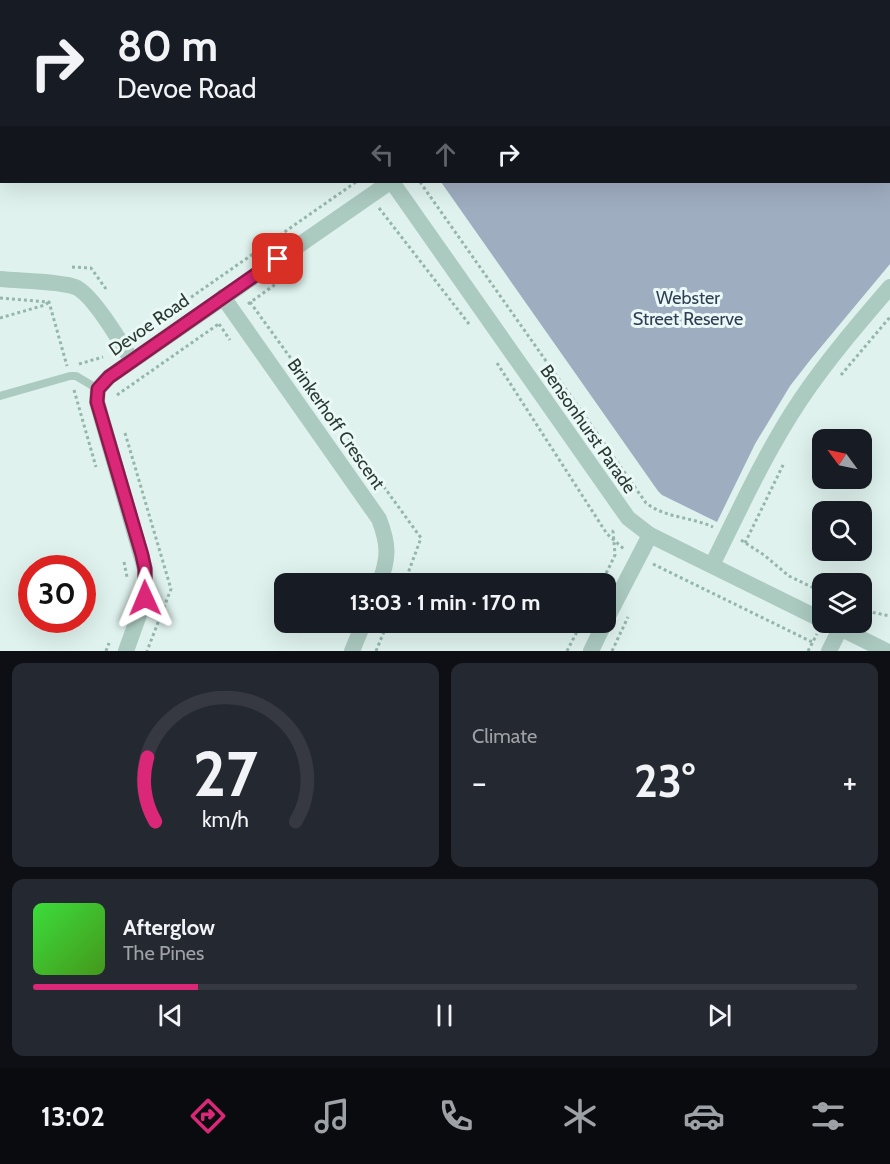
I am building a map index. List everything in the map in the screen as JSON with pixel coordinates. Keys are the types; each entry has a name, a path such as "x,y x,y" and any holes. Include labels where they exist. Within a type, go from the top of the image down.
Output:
{"street":[{"name":"Devoe Road","path":"98,389 109,377 389,183"},
{"name":"Bensonhurst Parade","path":"392,183 628,518 650,534 812,615"},
{"path":"0,279 78,288 88,296 132,361"},
{"path":"712,565 774,442 800,400 826,362 890,287"},
{"name":"Brinkerhoff Crescent","path":"223,297 379,519 388,549 383,573"},
{"path":"98,389 97,402 145,569 145,598 126,651"},
{"path":"616,599 650,534"},
{"path":"352,651 359,633"},
{"path":"591,651 599,633"},
{"path":"829,651 833,633"},
{"path":"849,633 886,651"}],"lane":[{"path":"0,396 69,376 76,376 98,389"}],"path":[{"path":"421,183 646,503 661,512 703,522"},
{"path":"371,195 475,332"},
{"path":"0,298 49,302"},
{"path":"0,318 49,302"},
{"path":"49,302 99,477"},
{"path":"250,302 421,538 408,573"},
{"path":"839,378 890,317"},
{"path":"495,360 608,534 623,549 829,651"},
{"path":"788,456 745,543 764,555 789,576 812,587"},
{"path":"606,573 615,555 613,531 628,518"},
{"path":"123,557 127,580"},
{"path":"872,612 890,616"},
{"path":"376,651 383,633"},
{"path":"567,651 576,633"},
{"path":"106,651 110,640"}],"green space":[{"name":"Webster Street Reserve","path":"442,183 890,183 890,264 790,386 755,444 717,522 658,491"}],"route":[{"path":"145,598 145,569 142,555 97,402 98,389 109,377 278,259"}]}
